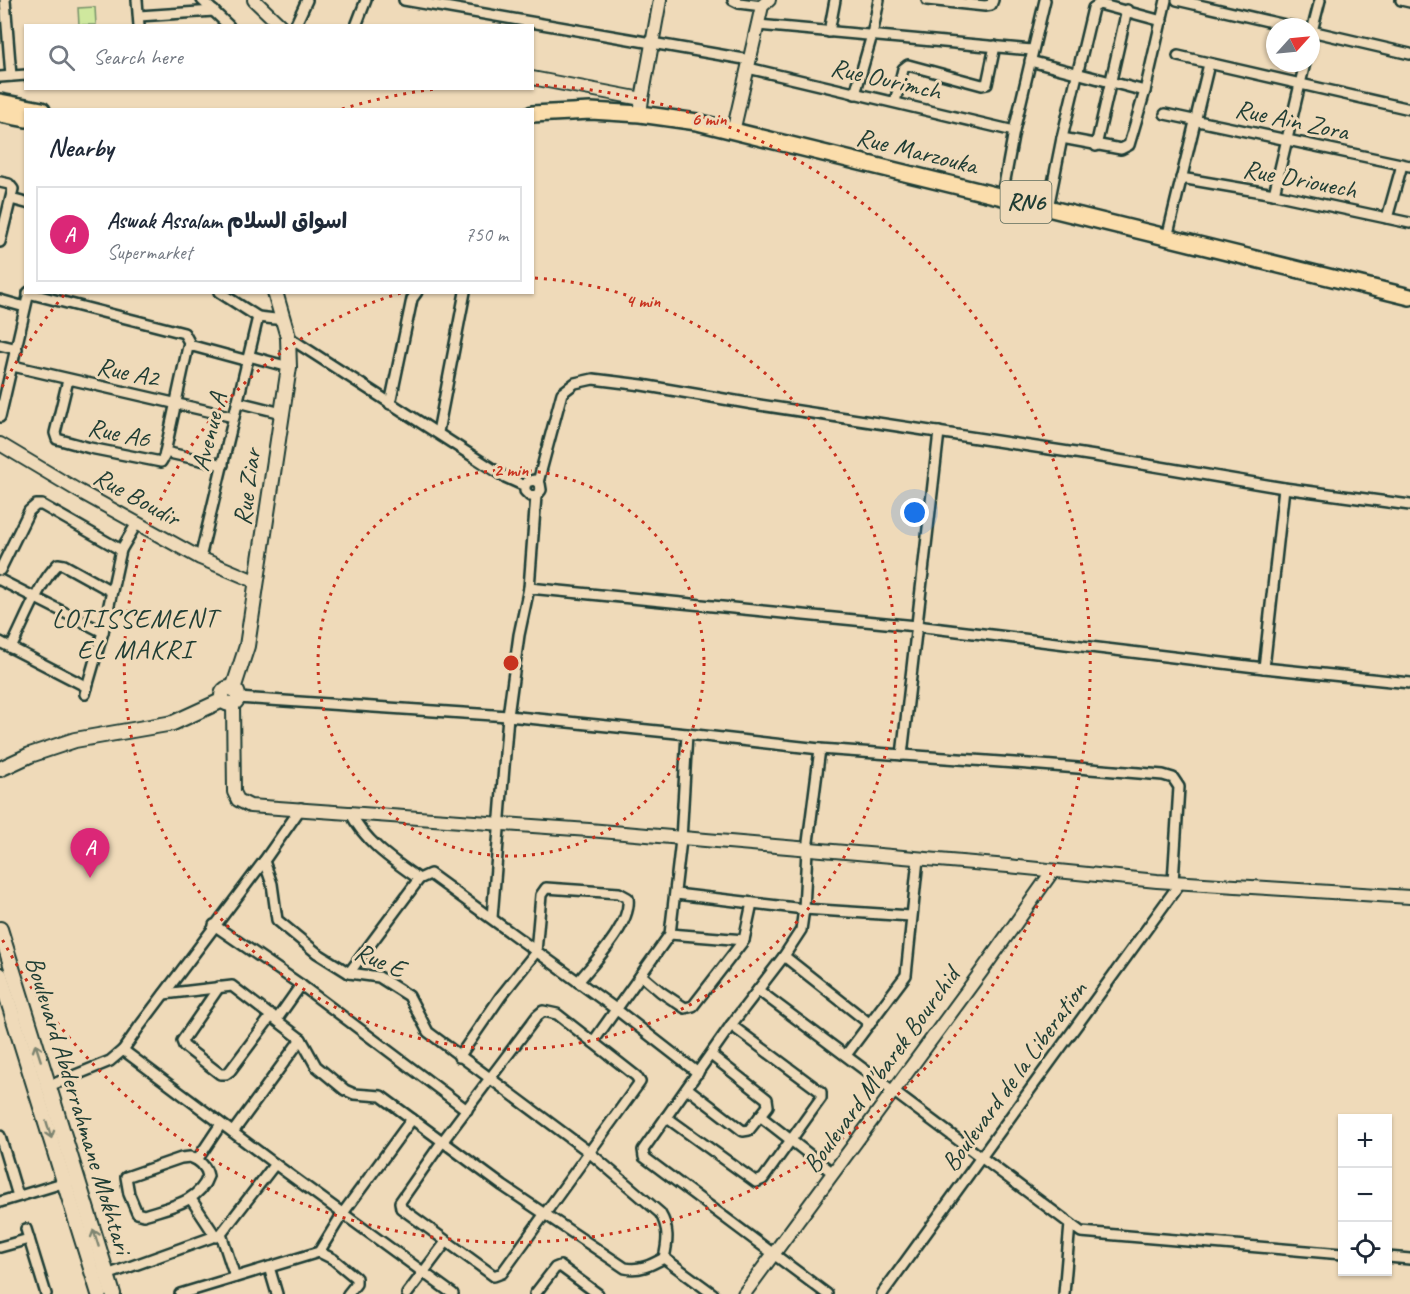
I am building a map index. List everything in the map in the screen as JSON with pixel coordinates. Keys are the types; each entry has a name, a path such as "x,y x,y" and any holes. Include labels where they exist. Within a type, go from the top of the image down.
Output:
{"main road":[{"path":"0,102 32,108"},
{"name":"RN6","path":"534,114 641,106"},
{"name":"Rue Marzouka","path":"641,106 733,132 1410,297"},
{"path":"0,114 24,119"},
{"name":"Rue Ziar","path":"232,698 247,646 289,367 288,337 276,294"},
{"path":"0,769 30,755 75,740 173,723 232,698"},
{"name":"Boulevard Abderrahmane Mokhtari","path":"0,929 6,978 71,1180 113,1294"},
{"name":"Boulevard Abderrahmane Mokhtari","path":"6,978 49,1086 99,1294"}],"street":[{"path":"5,0 4,23 11,76"},
{"path":"137,0 139,21 214,12"},
{"path":"202,0 225,24"},
{"path":"296,24 307,0"},
{"path":"357,24 366,0"},
{"name":"Rue Ourimch","path":"404,0 433,2 652,43 749,64 855,94 1014,131"},
{"path":"641,106 660,0"},
{"path":"733,0 739,3 766,3 758,25 733,132"},
{"path":"829,32 835,0"},
{"path":"855,94 872,35 879,0"},
{"path":"927,0 986,6 991,5 993,0"},
{"path":"1002,196 1014,131 1045,0"},
{"path":"1062,138 1120,149 1129,145 1145,91 1166,0"},
{"path":"1177,0 1266,21"},
{"path":"1315,18 1320,0"},
{"path":"1401,0 1410,2"},
{"path":"258,1 279,24"},
{"path":"1048,208 1092,11 1099,4 1162,21"},
{"path":"1096,146 1126,10"},
{"path":"758,25 1032,50"},
{"path":"1320,35 1410,54"},
{"path":"895,102 903,69 908,65 982,85 987,84 995,46"},
{"path":"1178,56 1410,109"},
{"path":"1030,61 1145,91"},
{"path":"1167,238 1209,64"},
{"path":"1274,194 1302,72"},
{"path":"0,77 24,75"},
{"name":"Rue Marzouka","path":"534,79 641,106"},
{"name":"Rue Ain Zora","path":"1165,114 1406,166"},
{"path":"1387,218 1406,166"},
{"name":"Rue Driouech","path":"1181,178 1274,194 1410,223"},
{"path":"0,182 12,187 0,242"},
{"path":"11,199 24,202"},
{"path":"0,417 29,294"},
{"path":"33,294 184,333 187,336 189,345 165,454"},
{"path":"65,303 67,294"},
{"path":"222,294 258,316 284,320"},
{"path":"390,404 412,299 416,294"},
{"path":"438,432 465,294"},
{"path":"0,300 25,307"},
{"name":"Avenue A","path":"200,558 258,316"},
{"path":"288,337 505,477 525,486 528,495 536,496"},
{"path":"0,345 17,349"},
{"path":"189,345 289,367"},
{"name":"Rue A2","path":"13,366 234,417"},
{"path":"492,918 508,716 519,635 529,588 536,496 541,488 538,482 560,398 570,386 582,380 593,379 642,385 1284,488 1410,505"},
{"name":"Rue A6","path":"68,380 55,433 56,438 154,462 161,462 165,454 223,465"},
{"path":"238,402 282,413"},
{"path":"902,755 939,432"},
{"name":"Rue Boudir","path":"0,444 24,460 200,558 256,582"},
{"path":"525,486 531,480 538,482"},
{"path":"1264,668 1284,488"},
{"path":"0,570 29,511 36,505 42,505 121,550"},
{"path":"0,642 86,690 103,633 121,550 136,523"},
{"path":"11,648 51,571 59,564 111,591"},
{"path":"0,580 103,633"},
{"path":"529,588 916,626 1264,668 1410,683"},
{"path":"1176,883 1179,787 1173,778 1163,775 820,749 508,716 232,698 233,784 236,798 250,806 589,830 1176,883 1410,897"},
{"path":"593,1042 670,934 681,840 687,734"},
{"path":"820,749 807,850 802,927 784,956 731,1025 644,1148 644,1157 827,1294"},
{"path":"49,1086 110,1061 123,1050 301,808"},
{"path":"350,812 364,836 419,879"},
{"path":"846,1055 906,975 918,859"},
{"name":"Rue E","path":"264,861 272,884 277,920 317,953 350,973 385,980 409,996 428,1032 589,1152 660,1213 667,1231 664,1258"},
{"name":"Boulevard M'barek Bourchid","path":"747,1293 1052,872"},
{"path":"350,973 419,879 426,874 434,876 617,1010 698,1073"},
{"name":"Boulevard de la Liberation","path":"882,1294 1176,883"},
{"path":"459,1057 501,996 536,952 541,895 544,889 626,895 629,901 628,909 621,926 578,982"},
{"path":"676,894 804,909 911,916"},
{"path":"641,975 661,992 682,1005 691,1007 744,940 752,903"},
{"path":"214,925 301,985 467,1110"},
{"path":"670,934 744,940"},
{"path":"784,956 870,1024"},
{"path":"219,987 182,1041 189,1050 220,1074 226,1074 301,985"},
{"path":"164,994 232,986 302,1039 316,1066 345,1090 354,1094 381,1096 442,1142 625,1268 633,1270 642,1268 664,1258 713,1294"},
{"path":"759,990 1085,1234 1338,1254"},
{"path":"543,1011 557,1014 636,1076 640,1082 502,1273 497,1276 491,1275 400,1208 402,1198 467,1110 543,1011"},
{"path":"666,1117 756,1182 762,1180 792,1141 821,1098 821,1092 731,1025"},
{"path":"233,1132 302,1039"},
{"path":"123,1050 274,1164 453,1294"},
{"path":"687,1088 743,1131 749,1130 769,1104 767,1099 711,1055"},
{"path":"760,1116 833,1173"},
{"path":"180,1294 319,1252 343,1213 412,1119"},
{"path":"196,1160 221,1124"},
{"path":"0,1136 18,1196"},
{"path":"190,1157 202,1164 208,1176 206,1183 191,1199 139,1215 129,1194 126,1177 190,1157"},
{"path":"107,1275 219,1236 274,1164"},
{"path":"0,1202 71,1180"},
{"path":"191,1199 219,1236 235,1277"},
{"path":"1064,1294 1070,1224"},
{"path":"26,1229 46,1294"},
{"path":"0,1247 29,1239"},
{"path":"407,1294 447,1242"},
{"path":"319,1252 333,1259 356,1278 356,1284 348,1294"},
{"path":"1392,1257 1410,1259"},
{"path":"535,1294 555,1268 560,1266 598,1294"},
{"path":"269,1267 277,1294"}],"green space":[{"path":"95,7 96,24 79,24 78,8"}],"place":[{"name":"Aswak Assalam اسواق السلام","path":"90,878"}],"district":[{"name":"LOTISSEMENT EL MAKRI","path":"135,634"}]}
